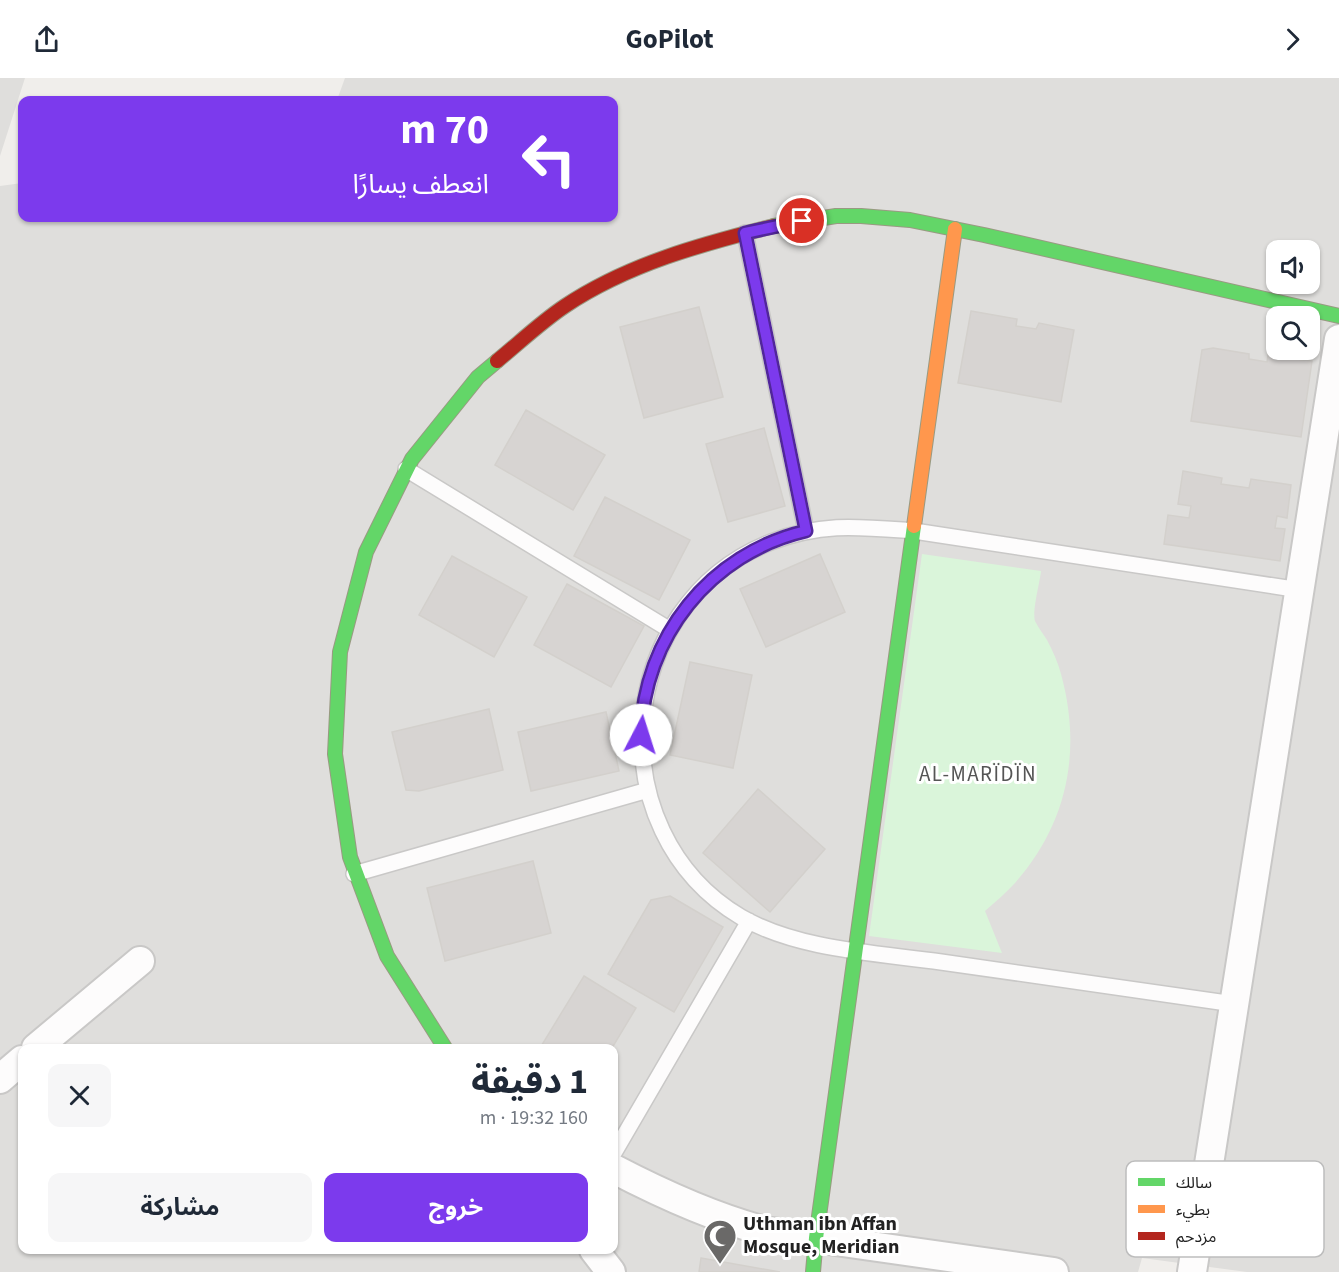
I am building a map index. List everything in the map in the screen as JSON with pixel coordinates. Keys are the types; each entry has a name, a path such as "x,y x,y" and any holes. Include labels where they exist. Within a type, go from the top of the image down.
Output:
{"street":[{"path":"443,1044 427,1025 392,967 364,906 354,874 341,818 335,773 333,728 336,683 342,638 356,583 385,509 406,469 453,405 491,364 525,334 562,308 601,285 642,265 684,249 785,223 835,216 884,217 955,229 1339,316"},
{"path":"813,1272 955,229"},
{"path":"1209,1161 1339,339"},
{"path":"41,1044 140,961"},
{"path":"0,1079 18,1063"},
{"path":"618,1171 701,1210 734,1223 765,1231 1054,1272"},
{"path":"597,1254 611,1272"},
{"path":"1192,1272 1194,1257"}],"lane":[{"path":"745,233 806,531"},
{"path":"406,469 670,630"},
{"path":"1234,1004 856,950 792,939 749,921 717,899 696,879 678,857 663,832 652,806 641,749 646,692 653,664 670,630 699,591 743,556 769,543 806,531 853,526 914,531 1300,590"},
{"path":"354,874 648,790"},
{"path":"618,1146 749,921"}],"shaded area":[{"path":"0,78 25,78 18,96 0,156"},
{"path":"345,78 1339,78 1339,1272 1247,1272 1142,1258 1138,1272 0,1272 0,186 18,184 18,222 618,222 618,96 338,96"}],"green space":[{"path":"922,554 1041,571 1034,616 1051,648 1061,674 1070,730 1070,758 1066,784 1048,836 1015,883 985,911 1002,953 869,936"}],"building":[{"path":"699,307 723,397 644,418 620,327"},
{"path":"971,311 1017,319 1016,326 1036,329 1039,323 1074,330 1061,402 958,383"},
{"path":"1213,348 1249,354 1249,359 1267,362 1267,360 1312,361 1301,437 1191,421 1202,350"},
{"path":"526,410 605,455 573,510 495,465"},
{"path":"764,428 785,506 728,522 706,444"},
{"path":"1183,471 1222,478 1221,484 1249,488 1251,479 1291,485 1287,518 1277,516 1275,528 1285,529 1280,561 1164,544 1168,515 1189,518 1191,506 1178,504"},
{"path":"605,497 690,540 659,600 574,556"},
{"path":"820,554 845,612 766,647 740,589"},
{"path":"452,556 527,597 494,657 419,615"},
{"path":"567,584 644,626 611,687 534,645"},
{"path":"690,662 752,675 733,768 670,755"},
{"path":"489,709 503,770 419,791 406,790 392,732"},
{"path":"606,712 619,771 531,791 518,732"},
{"path":"758,789 825,849 770,912 703,853"},
{"path":"533,861 551,933 445,961 427,888"},
{"path":"670,896 723,927 674,1012 608,974 651,900"},
{"path":"584,976 636,1008 614,1044 542,1044"},
{"name":"Uthman ibn Affan Mosque, Meridian","path":"701,1258 780,1272 699,1272"}],"traffic: fast":[{"path":"774,226 836,216 910,220 1339,316"},
{"path":"442,1044 387,956 350,857 335,754 340,652 366,552 412,459 478,377 497,361"},
{"path":"813,1272 914,526"}],"traffic: slow":[{"path":"914,526 955,229"}],"traffic: jam":[{"path":"497,361 556,312 614,278 693,248 774,226"}],"place":[{"name":"Uthman ibn Affan Mosque, Meridian","path":"720,1265"}],"district":[{"name":"AL-MARÏDÏN","path":"978,774"}],"route":[{"path":"641,735 646,692 653,664 680,614 699,591 743,556 769,543 806,531 745,233 802,221"}]}
